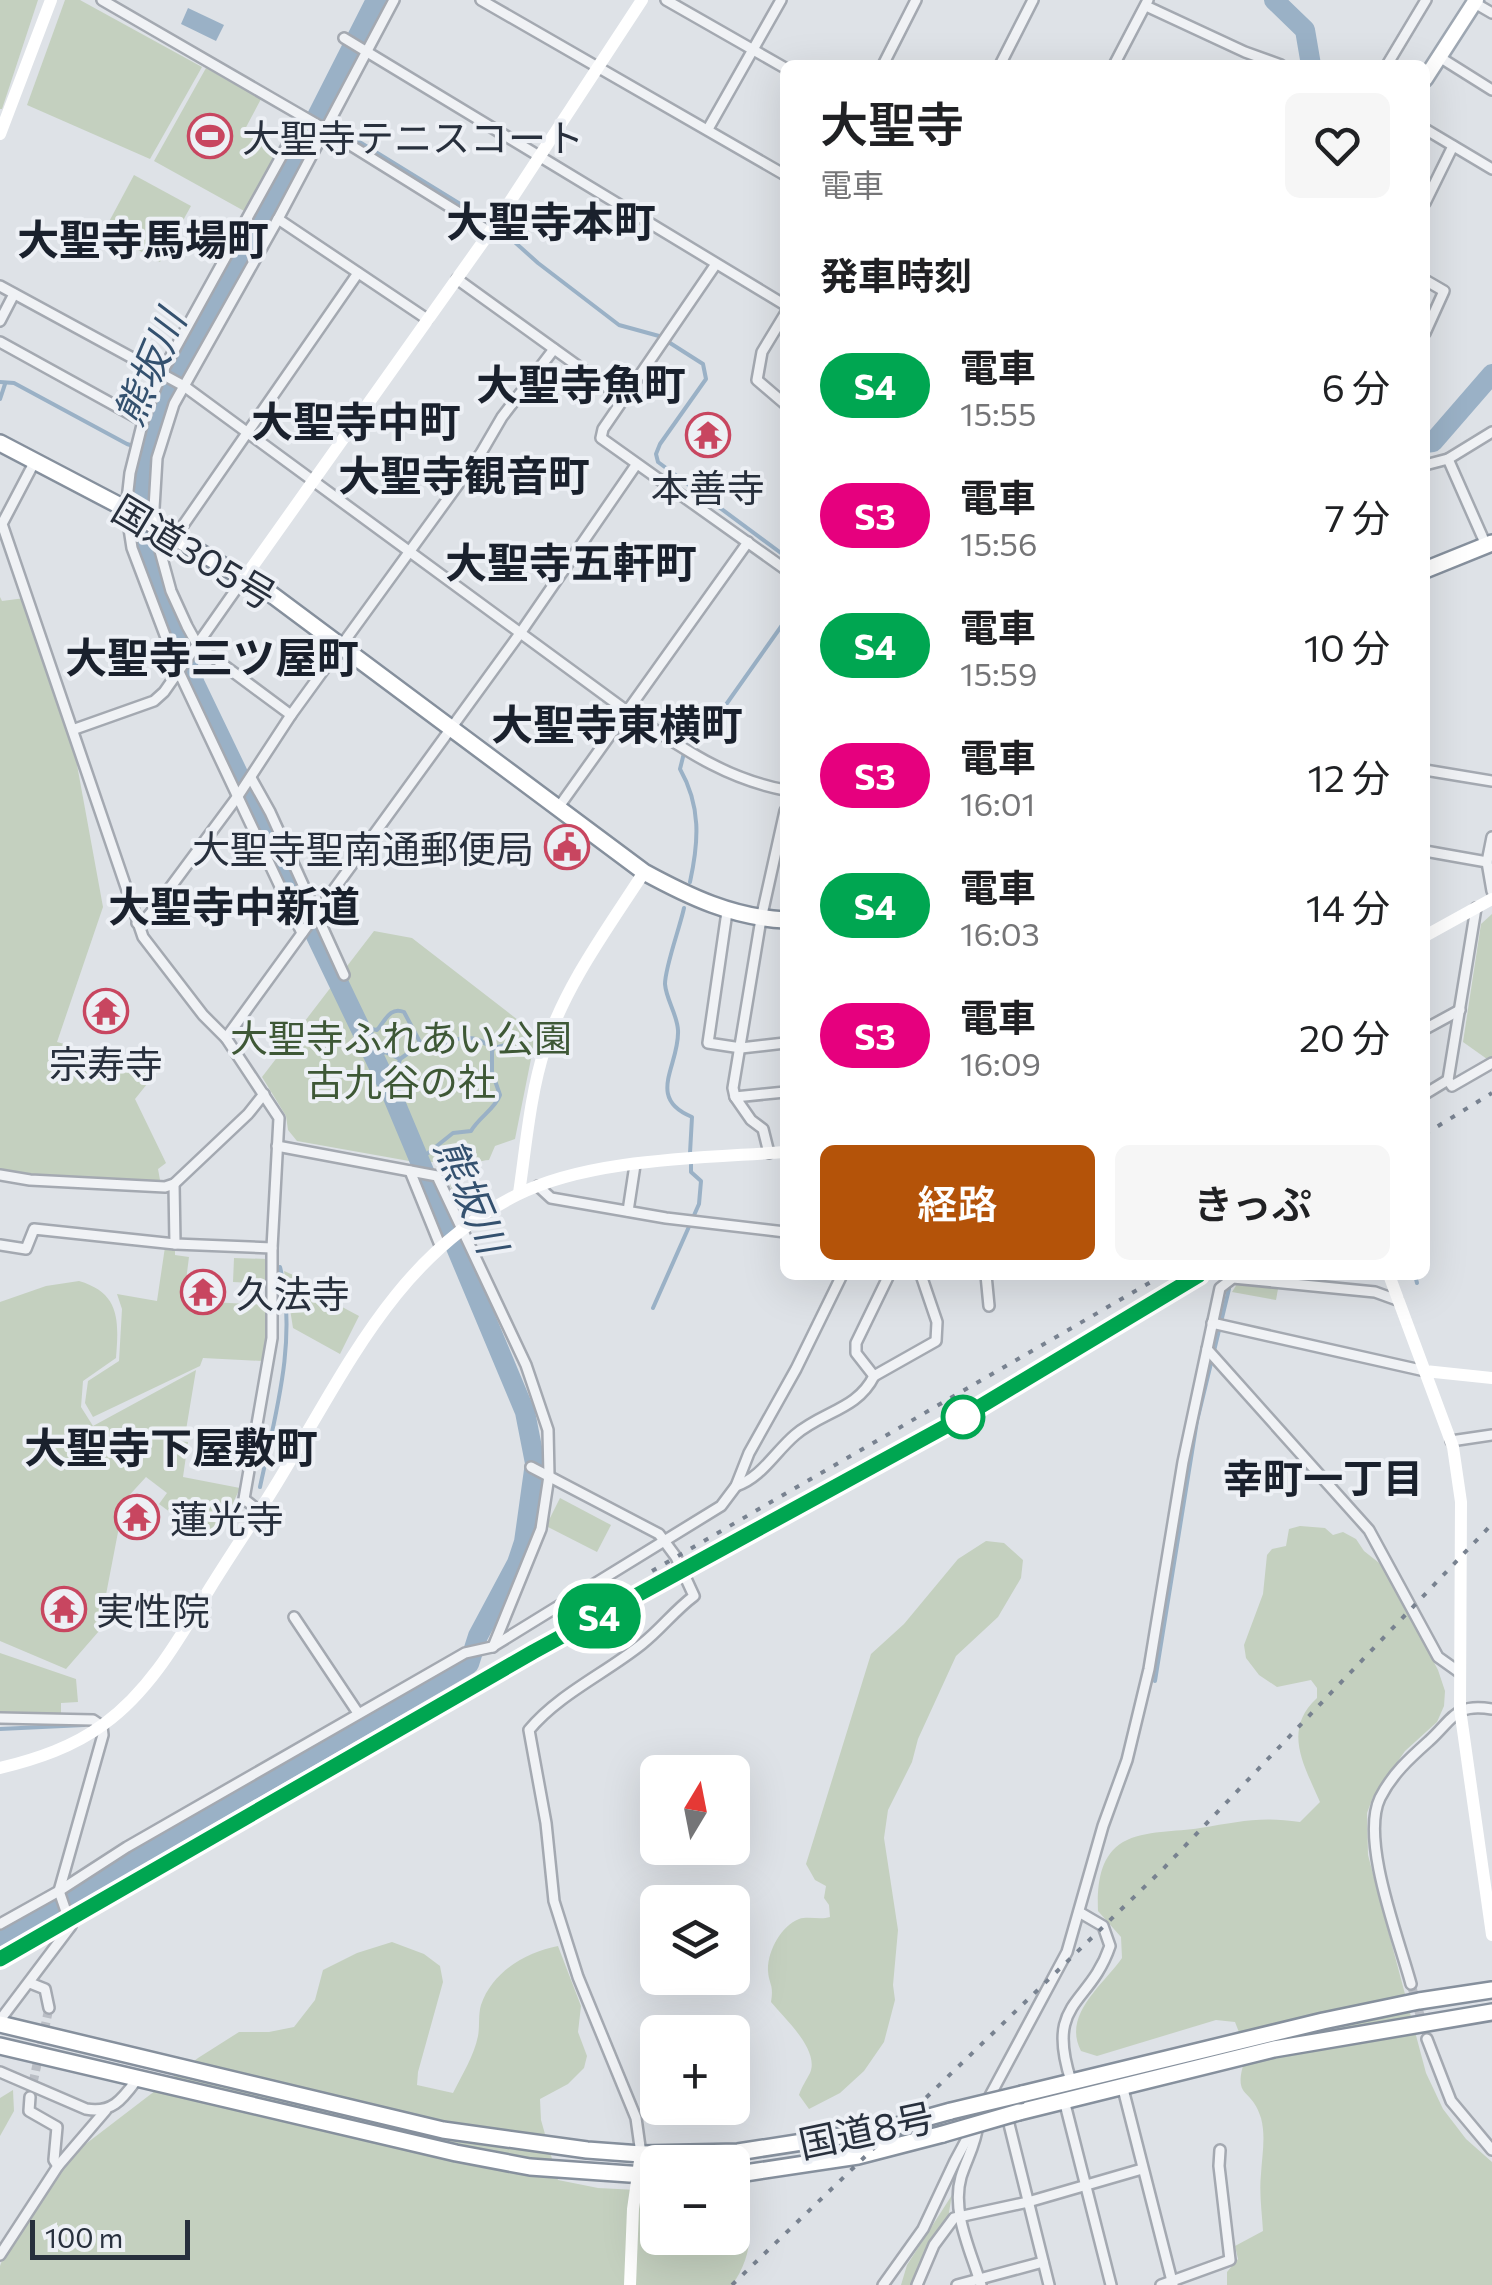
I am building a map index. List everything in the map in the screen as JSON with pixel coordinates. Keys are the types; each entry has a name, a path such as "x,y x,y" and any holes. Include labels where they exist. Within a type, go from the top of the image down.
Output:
{"highway":[{"name":"国道305号","path":"0,443 36,459 245,577 644,872 726,912 780,920"},
{"path":"1430,568 1489,544"},
{"name":"国道8号","path":"750,2150 886,2129 1071,2080 1361,2013 1492,1990"},
{"name":"国道8号","path":"750,2172 858,2156 1274,2049 1492,2012"},
{"name":"国道8号","path":"4,2023 442,2130 640,2154"},
{"path":"1,2046 493,2160 639,2176"}],"main road":[{"path":"1430,72 1473,1"}],"street":[{"path":"0,134 51,0"},
{"path":"102,0 325,129 490,232"},
{"path":"291,714 196,650 170,591 150,523 155,476 162,440 182,385 278,219 394,0"},
{"path":"481,0 780,173"},
{"path":"75,729 154,700 196,650 490,232 642,0"},
{"path":"666,0 780,65"},
{"path":"708,129 781,0"},
{"path":"886,60 916,0"},
{"path":"1003,60 1033,0"},
{"path":"1390,60 1426,0"},
{"path":"1473,1 1492,14"},
{"path":"1117,60 1147,3 1267,60"},
{"path":"344,38 780,301"},
{"path":"1441,58 1492,90"},
{"path":"303,931 181,669 132,548 128,510 130,473 142,421 162,374 305,118"},
{"path":"1430,132 1492,169"},
{"path":"1430,192 1452,146"},
{"path":"278,219 427,319"},
{"path":"716,264 603,429 601,438 780,565"},
{"path":"175,537 358,273"},
{"path":"457,278 624,400"},
{"path":"1430,283 1444,291 1430,322"},
{"path":"0,286 182,385 628,712 720,770 749,783 780,789"},
{"path":"0,321 14,294"},
{"path":"780,322 762,352 757,380 780,400"},
{"path":"0,342 142,421"},
{"path":"137,923 144,921 158,904 240,794 291,714 554,349"},
{"path":"1430,463 1448,459 1492,432"},
{"path":"36,459 2,524 75,729 137,923 156,955 226,1038 278,1118 272,1338 244,1499 258,1510"},
{"path":"1448,459 1489,544"},
{"path":"226,1038 521,632 636,465"},
{"path":"558,808 748,542"},
{"path":"1430,771 1492,781"},
{"path":"251,778 344,976"},
{"path":"769,1153 763,1128 751,1120 734,1097 733,1088 761,919 780,834"},
{"path":"1492,837 1487,862 1492,891"},
{"path":"1430,852 1487,862"},
{"path":"519,1194 539,1074 552,1031 567,997 644,872"},
{"path":"1430,931 1492,899"},
{"path":"1476,908 1448,1080 1452,1086 1492,1063"},
{"path":"726,912 708,1043 740,1048 780,1044"},
{"path":"1430,1025 1460,1010"},
{"path":"1430,1091 1448,1080"},
{"path":"734,1097 780,1092"},
{"path":"0,1175 156,1188 174,1184 264,1094"},
{"path":"277,1146 437,1176 531,1381 548,1430 549,1476 542,1528 489,1648"},
{"path":"0,1768 47,1755 102,1726 137,1694 159,1667 399,1288 463,1226 519,1194 590,1172 780,1152"},
{"path":"628,1211 636,1165"},
{"path":"412,1171 442,1244"},
{"path":"174,1184 176,1244"},
{"path":"538,1186 551,1198 780,1231"},
{"path":"0,1245 26,1249 34,1230 176,1244 272,1248"},
{"path":"0,1924 60,1898 127,1847 465,1653 489,1648 720,1506 736,1486 749,1452 840,1280"},
{"path":"874,1376 856,1353 856,1342 886,1280"},
{"path":"736,1486 749,1482 794,1435 864,1395 874,1376 936,1341 937,1322 923,1280"},
{"path":"986,1280 988,1306"},
{"path":"883,2285 923,2228 954,2160 1048,1992 1066,1952 1127,1760 1150,1669 1183,1462 1220,1288 1230,1280"},
{"path":"1253,1280 1375,1292 1397,1300"},
{"path":"1391,1280 1451,1441 1461,1502 1460,1709 1492,1935"},
{"path":"1212,1323 1425,1371 1492,1378"},
{"path":"1207,1348 1369,1530 1438,1657 1459,1672"},
{"path":"1451,1441 1492,1435"},
{"path":"531,1467 659,1534 694,1596 640,1646 542,1714 529,1730 546,1823 554,1901 578,1977 636,2118 640,2147"},
{"path":"294,1617 358,1714"},
{"path":"1411,1984 1378,1866 1373,1837 1378,1802 1407,1759 1460,1709 1492,1709"},
{"path":"0,1718 87,1719 102,1726"},
{"path":"4,2023 71,1926 60,1898 101,1747 102,1726"},
{"path":"1071,2080 1062,2053 1066,2020 1110,1946 1104,1926 1078,1912"},
{"path":"30,1983 45,1989 49,2008"},
{"path":"1427,2039 1451,2101 1492,2150"},
{"path":"0,2072 86,2108 106,2110"},
{"path":"0,2254 58,2166 138,2078"},
{"path":"1122,2086 1169,2283 1230,2260 1220,2150"},
{"path":"30,2097 29,2111 57,2128 54,2160 58,2166"},
{"path":"1064,2100 1111,2285"},
{"path":"1013,2114 1028,2202 1050,2285"},
{"path":"978,2121 958,2197 980,2282"},
{"path":"630,2285 633,2209 640,2165"},
{"path":"917,2285 934,2245 954,2218 1028,2202 1142,2168"},
{"path":"957,2285 1044,2262"}],"green space":[{"path":"0,0 38,0 2,109 0,109"},
{"path":"65,0 80,0 202,67 150,159 27,105"},
{"name":"大聖寺テニスコート","path":"206,68 261,99 244,131 280,151 246,212 154,161"},
{"path":"134,175 191,206 160,262 104,231"},
{"path":"0,597 2,601 25,598 71,732 103,907 57,1042 97,1053 118,1068 149,1073 147,1084 135,1099 166,1163 158,1169 160,1180 151,1184 19,1174 0,1168"},
{"path":"1492,914 1492,1056 1487,1059 1463,1042 1481,924"},
{"name":"大聖寺ふれあい公園 古九谷の社","path":"374,931 412,938 536,1034 515,1139 495,1146 489,1160 466,1169 452,1190 438,1160 426,1164 297,1141 262,1077"},
{"path":"165,1247 175,1249 175,1255 189,1257 183,1304 210,1308 212,1302 267,1305 262,1361 203,1358 200,1366 93,1417 85,1403 88,1381 119,1361 122,1309 117,1294 157,1301"},
{"path":"234,1258 268,1259 267,1284 233,1282"},
{"path":"284,1271 305,1280 303,1286 359,1316 340,1354 293,1328"},
{"path":"79,1281 110,1301 116,1320 116,1358 83,1381 81,1407 93,1426 196,1370 185,1436 177,1441 188,1442 183,1477 240,1488 227,1516 208,1540 159,1504 167,1493 146,1477 124,1501 99,1631 66,1669 0,1641 0,1302 46,1286"},
{"path":"1237,1284 1278,1289 1276,1300 1232,1292"},
{"path":"560,1498 611,1525 597,1552 546,1526"},
{"path":"1325,1528 1333,1535 1343,1532 1356,1539 1383,1566 1438,1670 1445,1691 1437,1722 1405,1751 1373,1797 1367,1813 1368,1855 1426,2073 1443,2109 1466,2139 1492,2162 1492,2285 1227,2285 1227,2272 1238,2259 1235,2246 1263,2231 1262,2125 1257,2107 1241,2086 1247,2053 1235,2022 1216,2020 1097,2056 1081,2051 1077,2038 1077,2025 1087,2001 1122,1958 1121,1937 1098,1911 1101,1873 1115,1848 1151,1833 1249,1820 1300,1822 1320,1802 1303,1761 1298,1735 1306,1710 1317,1698 1317,1688 1311,1680 1277,1687 1259,1675 1246,1658 1244,1645 1263,1594 1267,1555 1272,1549 1286,1546 1289,1529"},
{"path":"986,1541 1004,1543 1023,1560 1021,1578 998,1617 956,1656 888,1810 884,1838 898,1930 895,2000 884,2042 864,2071 840,2093 809,2109 799,2095 810,2073 810,2054 771,2002 770,1956 776,1940 792,1922 830,1917 824,1898 826,1886 815,1880 806,1864 871,1654 904,1624 958,1559"},
{"path":"0,1653 76,1679 78,1702 61,1703 61,1713 0,1713"},
{"path":"392,1942 424,1954 440,1966 443,1982 417,2085 453,2093 474,2051 481,2005 493,1983 522,1959 558,1946 581,2006 578,2032 587,2056 584,2068 568,2084 540,2099 541,2120 558,2180 598,2188 640,2190 640,2255 747,2255 732,2285 0,2285 5,2252 70,2156 198,2058 239,2032 294,2027 315,2000 323,1970"},
{"path":"13,2090 14,2111 0,2136 0,2098"},
{"path":"952,2195 948,2218 921,2261 914,2285 901,2285 907,2265"}],"water":[{"path":"188,8 224,25 216,41 181,24"}],"waterway":[{"name":"熊坂川","path":"0,1936 469,1664 478,1636 524,1542 535,1463 525,1412 390,1090 195,684 154,580 140,523 143,478 164,396 306,138 376,0"},
{"path":"1274,0 1305,30 1310,60"},
{"path":"322,108 340,130 491,223"},
{"path":"499,228 619,325 659,336 703,364 706,379 660,444 658,462 780,552"},
{"path":"1430,442 1492,374"},
{"path":"0,382 14,383 127,444 149,451"},
{"path":"0,399 5,384"},
{"path":"689,744 713,723 780,628"},
{"path":"684,753 680,769 692,796 696,824 690,882"},
{"path":"684,908 666,977 678,1030 667,1090 678,1109 692,1117 690,1153"},
{"path":"360,1027 377,1030 388,1015 399,1011 404,1012 421,1044 440,1047 466,1038 480,1040 492,1049"},
{"path":"418,1161 453,1133 471,1131 494,1105 500,1095 492,1072 492,1049 524,1039"},
{"path":"387,1083 396,1075 400,1059 421,1044"},
{"path":"375,1058 385,1052 400,1059"},
{"path":"653,1308 699,1204 701,1181 691,1172 691,1162"},
{"path":"260,1487 286,1350 285,1294 280,1267"},
{"path":"1155,1681 1197,1421 1229,1289"},
{"path":"0,1729 84,1725"}],"tunnel":[{"path":"1411,1984 1427,2039"},
{"path":"30,2097 49,2008"}],"railway":[{"path":"1430,1131 1492,1093"},
{"path":"652,1571 1154,1280"},
{"path":"0,1959 567,1632 961,1418 1191,1280"},
{"path":"732,2285 1163,1869 1492,1524"}],"train":[{"name":"S4","path":"0,1959 533,1652 961,1418 1191,1280"}],"place":[{"name":"大聖寺テニスコート","path":"210,136"},
{"name":"本善寺","path":"708,435"},
{"name":"大聖寺聖南通郵便局","path":"567,847"},
{"name":"宗寿寺","path":"106,1011"},
{"name":"久法寺","path":"203,1292"},
{"name":"蓮光寺","path":"137,1517"},
{"name":"実性院","path":"64,1609"}],"district":[{"name":"大聖寺本町","path":"551,220"},
{"name":"大聖寺馬場町","path":"143,238"},
{"name":"大聖寺魚町","path":"581,383"},
{"name":"大聖寺中町","path":"356,420"},
{"name":"大聖寺観音町","path":"464,474"},
{"name":"大聖寺五軒町","path":"571,561"},
{"name":"大聖寺三ツ屋町","path":"212,656"},
{"name":"大聖寺東横町","path":"617,723"},
{"name":"大聖寺中新道","path":"234,905"},
{"name":"大聖寺下屋敷町","path":"171,1446"},
{"name":"幸町一丁目","path":"1323,1476"}]}
